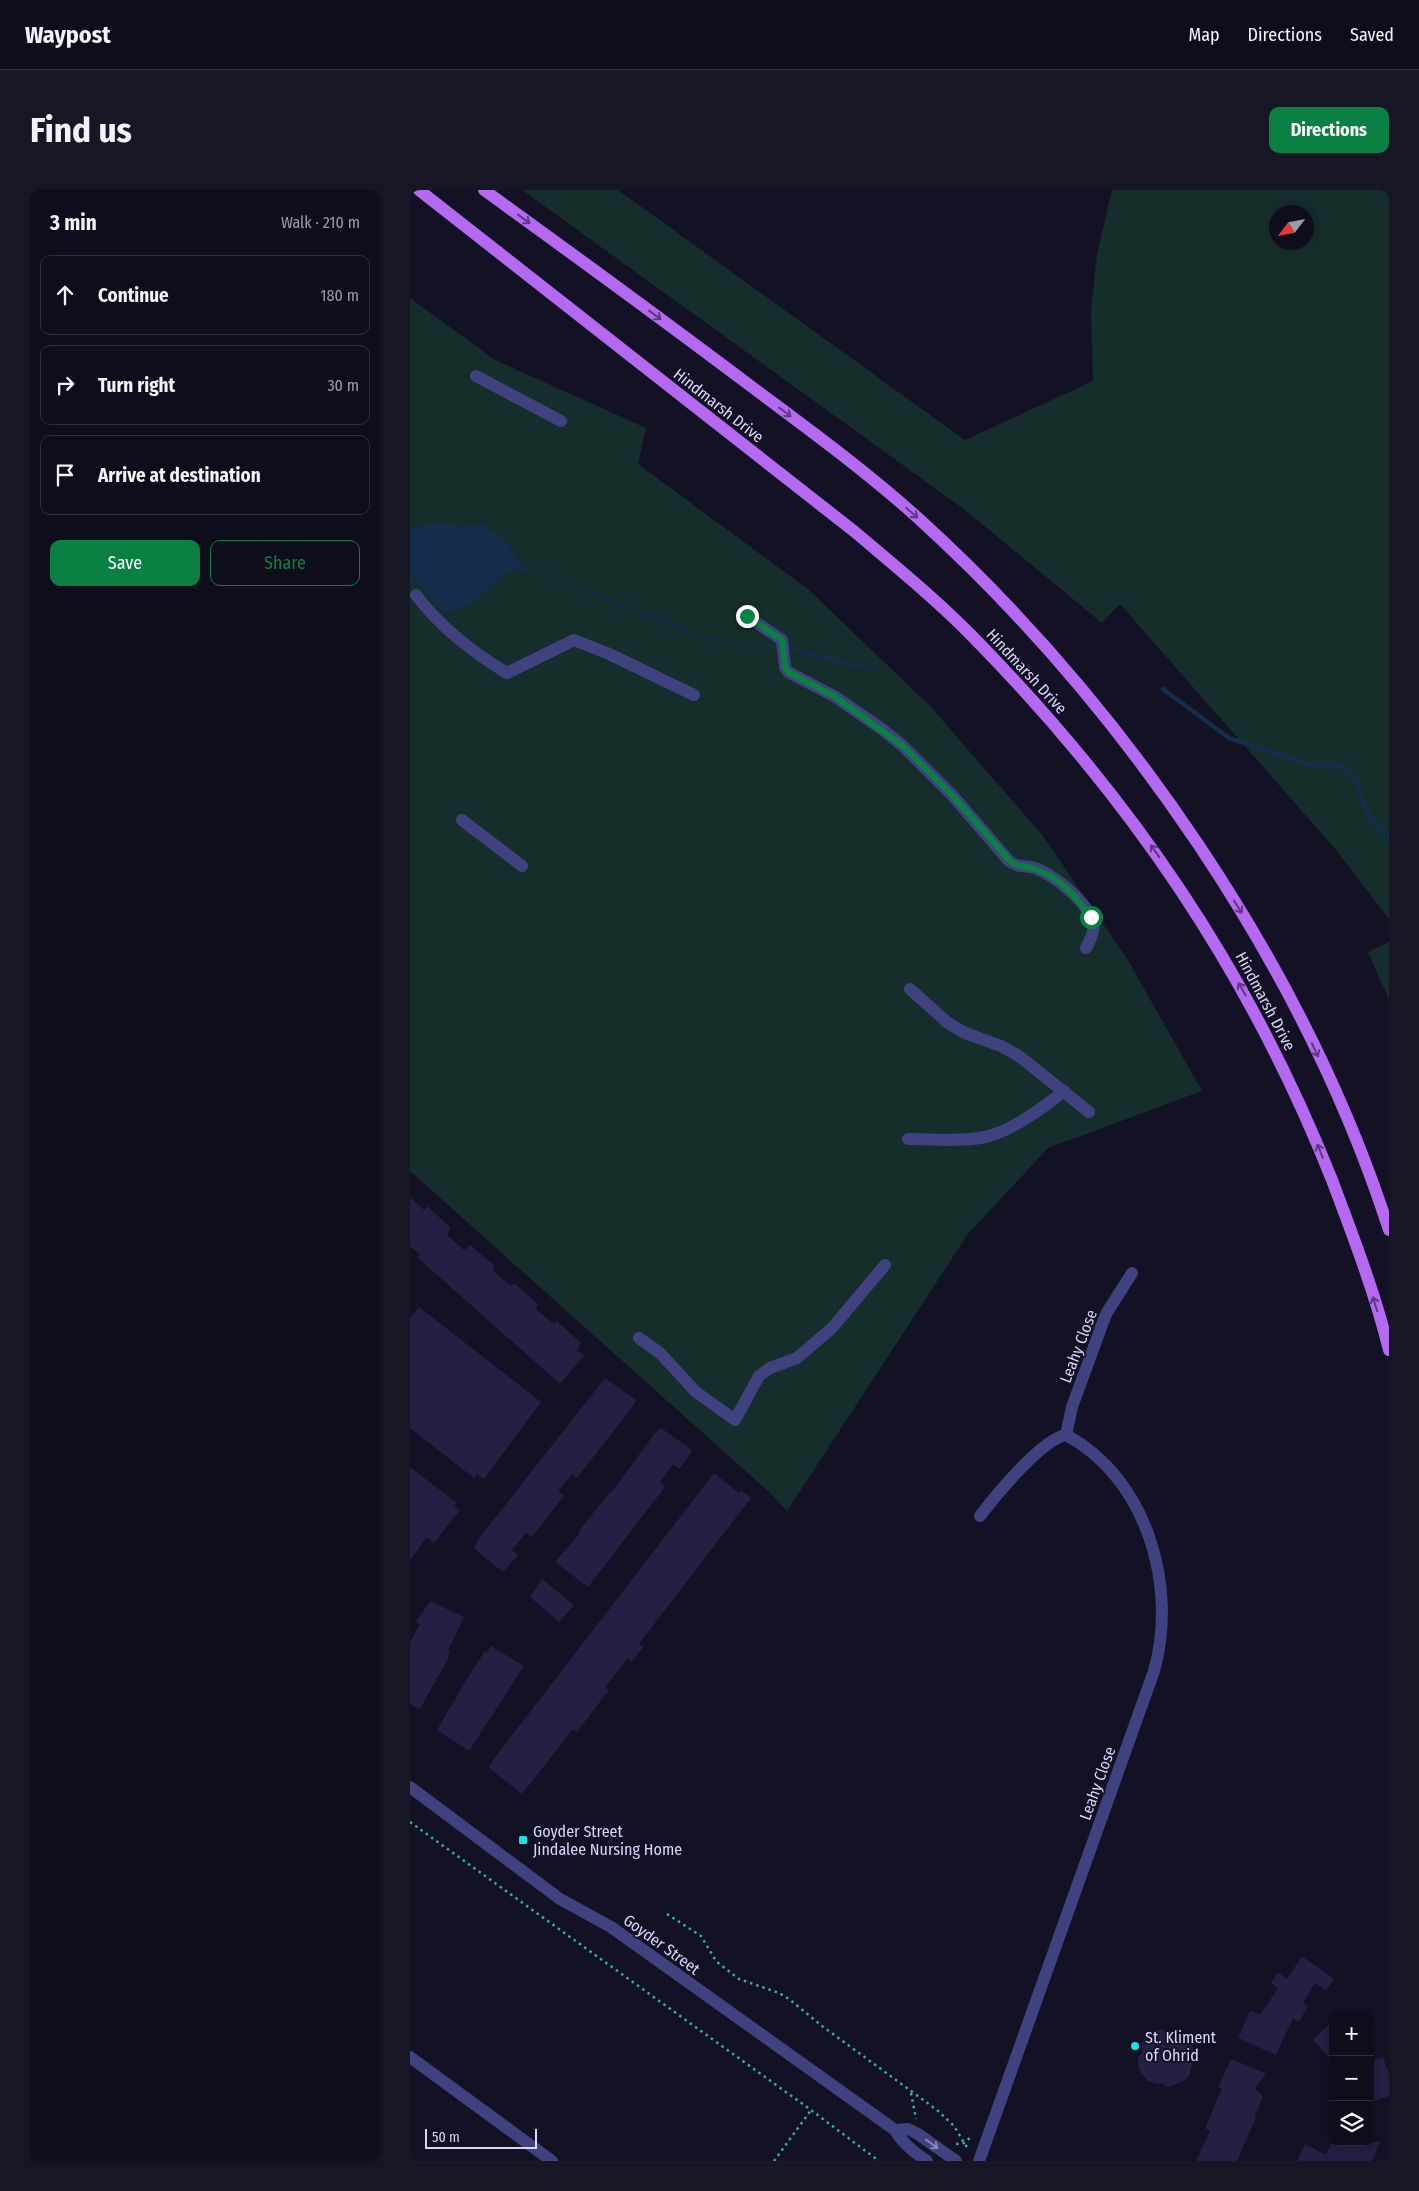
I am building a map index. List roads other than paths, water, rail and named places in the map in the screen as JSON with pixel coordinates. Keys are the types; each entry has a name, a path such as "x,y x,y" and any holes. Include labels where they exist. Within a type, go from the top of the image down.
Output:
{"main road":[{"name":"Hindmarsh Drive","path":"419,190 782,474 910,578 973,637 1068,739 1153,848 1192,907 1252,1007 1314,1136 1360,1258 1389,1350"},
{"name":"Hindmarsh Drive","path":"484,190 703,350 869,477 918,518 980,577 1046,648 1097,708 1155,782 1212,866 1263,948 1306,1030 1338,1099 1364,1161 1389,1230"}],"street":[{"path":"476,376 561,421"},
{"path":"416,596 431,615 451,634 480,657 507,673 574,640 607,653 694,695"},
{"path":"747,616 782,640 785,667 788,672 834,696 903,746 953,796 1010,861 1018,867 1033,868 1054,877 1066,888 1081,904 1094,924 1094,932 1086,948"},
{"path":"462,820 522,866"},
{"path":"910,989 948,1023 965,1033 1001,1046 1019,1056 1089,1112"},
{"path":"908,1139 955,1140 986,1137 1031,1115 1064,1091"},
{"path":"639,1338 660,1353 696,1392 735,1420 759,1376 770,1368 798,1358 832,1328 885,1265"},
{"name":"Leahy Close","path":"979,2161 1154,1671 1162,1633 1162,1593 1159,1572 1154,1550 1139,1513 1109,1470 1085,1446 1066,1435 1072,1407 1106,1314 1132,1273"},
{"path":"980,1516 1008,1480 1052,1441 1066,1435"},
{"name":"Goyder Street","path":"410,1787 560,1899 611,1927 895,2130 908,2147 927,2161"},
{"path":"410,2058 543,2159"},
{"name":"Goyder Street","path":"895,2130 908,2129 918,2134 956,2161"}],"water":[{"path":"440,522 460,526 484,524 508,544 520,565 556,574 630,609 664,619 693,634 762,645 780,644 853,663 876,666 876,670 848,666 779,647 765,647 695,637 661,621 628,611 553,574 537,570 521,572 512,569 467,606 447,613 438,607 416,581 410,583 410,579 414,577 410,572 410,528"}],"waterway":[{"path":"1163,689 1229,738 1310,765 1340,765 1358,784 1363,804 1378,828 1389,837"}],"place":[{"name":"Goyder Street Jindalee Nursing Home","path":"523,1840"},
{"name":"St. Kliment of Ohrid","path":"1135,2046"}]}
